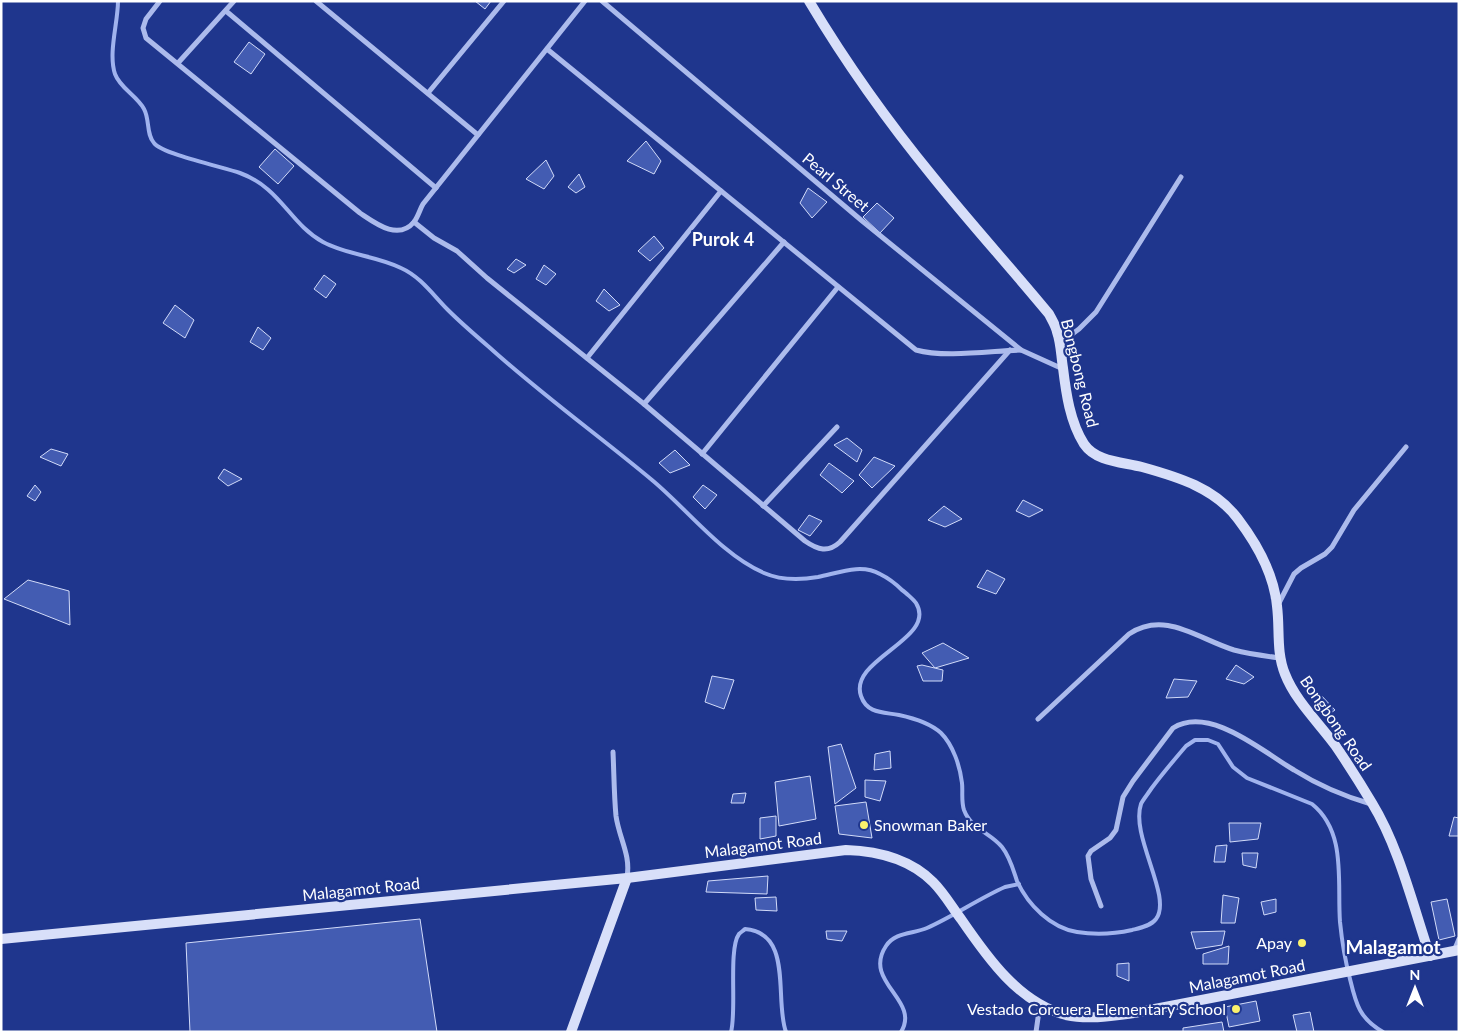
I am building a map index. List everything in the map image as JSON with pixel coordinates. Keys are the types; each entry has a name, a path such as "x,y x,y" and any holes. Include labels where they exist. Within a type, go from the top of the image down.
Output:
{"street":[{"path":"160,1 146,19 143,28 146,38 360,213 386,229 395,230 406,227 414,222 423,204 585,1"},
{"path":"178,63 234,1"},
{"path":"316,1 478,135"},
{"path":"428,93 504,1"},
{"name":"Pearl Street","path":"602,1 860,220 1021,350 1063,369"},
{"name":"Bongbong Road","path":"809,1 852,69 934,178 997,250 1049,314 1057,330 1060,343 1071,412 1077,432 1086,446 1096,455 1111,461 1142,467 1188,481 1209,491 1236,517 1259,552 1268,571 1277,606 1280,658 1285,674 1296,694 1335,745 1373,804 1395,852 1430,956"},
{"path":"226,11 436,188"},
{"path":"547,49 916,350 928,354 1021,350"},
{"path":"1060,343 1080,330 1096,312 1181,176"},
{"path":"587,358 721,191"},
{"path":"414,222 434,238 458,251 487,278 644,404 811,546 823,550 830,549 840,542 1010,350"},
{"path":"644,404 784,242"},
{"path":"702,454 838,287"},
{"path":"763,506 837,427"},
{"path":"1277,606 1294,574 1325,554 1332,547 1354,510 1406,447"},
{"path":"1038,719 1129,634 1138,628 1152,624 1172,626 1234,650 1280,658"},
{"path":"1101,906 1091,879 1088,856 1091,851 1110,838 1116,830 1123,797 1133,780 1173,728 1181,723 1192,721 1210,723 1229,730 1324,787 1373,804"},
{"path":"571,1032 627,878 629,867 628,857 616,816 614,752"},
{"name":"Malagamot Road","path":"1,939 627,878 831,851 862,851 890,856 907,864 933,882 1000,971 1040,1004 1068,1015 1107,1016 1154,1010 1456,951"},
{"path":"1456,951 1459,939"},
{"path":"1036,1032 1040,1004"}],"building":[{"path":"475,1 491,1 485,9"},
{"path":"249,42 265,54 251,74 234,62"},
{"path":"646,141 661,161 654,174 627,161"},
{"path":"275,149 294,166 278,184 259,167"},
{"path":"546,160 554,176 544,189 526,179"},
{"path":"579,174 585,187 576,193 568,187"},
{"path":"808,188 827,202 812,218 800,203"},
{"path":"877,203 894,218 880,233 863,217"},
{"path":"654,236 664,248 650,261 638,251"},
{"path":"516,259 526,265 514,273 507,269"},
{"path":"544,265 556,274 546,285 536,279"},
{"path":"324,275 336,284 326,298 314,289"},
{"path":"604,289 620,305 609,311 596,301"},
{"path":"175,305 194,320 185,338 163,323"},
{"path":"258,327 271,338 263,350 250,342"},
{"path":"847,438 862,450 857,462 834,445"},
{"path":"51,449 68,454 61,466 40,457"},
{"path":"675,450 690,465 670,473 659,463"},
{"path":"874,457 895,466 872,488 859,475"},
{"path":"829,463 854,481 842,493 820,475"},
{"path":"224,469 242,479 228,486 218,478"},
{"path":"35,485 41,492 35,501 27,496"},
{"path":"703,485 717,495 705,509 693,497"},
{"path":"1023,500 1043,510 1029,517 1016,511"},
{"path":"944,506 962,519 945,527 928,520"},
{"path":"809,515 822,521 810,536 798,530"},
{"path":"987,570 1005,579 996,594 977,587"},
{"path":"28,580 69,591 70,625 4,599"},
{"path":"943,643 969,658 935,668 922,653"},
{"path":"922,665 943,670 942,681 923,681 917,666"},
{"path":"1236,665 1254,677 1244,684 1226,679"},
{"path":"712,676 734,680 724,709 705,702"},
{"path":"1174,679 1197,681 1188,697 1166,698"},
{"path":"1319,693 1335,710 1325,717 1311,698"},
{"path":"841,744 856,788 835,804 828,747"},
{"path":"890,751 891,768 874,770 875,754"},
{"path":"810,776 816,819 779,826 775,782"},
{"path":"865,780 886,781 880,801 865,797"},
{"path":"746,793 744,803 731,803 733,794"},
{"path":"866,802 872,838 839,834 835,806"},
{"path":"776,816 776,836 760,839 760,818"},
{"path":"1454,817 1459,818 1459,836 1449,836"},
{"path":"1229,823 1261,823 1258,839 1230,842"},
{"path":"1227,845 1225,862 1214,862 1216,846"},
{"path":"1242,853 1258,853 1256,868 1243,865"},
{"path":"768,876 767,894 706,892 708,881"},
{"path":"1223,895 1239,898 1235,923 1221,923"},
{"path":"776,897 777,911 756,910 755,898"},
{"path":"1276,899 1276,912 1264,915 1261,902"},
{"path":"1447,899 1455,936 1439,940 1431,902"},
{"path":"420,919 437,1032 190,1032 186,943"},
{"path":"826,931 847,931 842,941 827,939"},
{"path":"1225,931 1222,945 1196,949 1191,932"},
{"path":"1229,946 1228,964 1203,964 1203,954"},
{"path":"1129,963 1129,981 1117,976 1117,964"},
{"path":"1256,1001 1260,1021 1229,1027 1225,1007"},
{"path":"1310,1012 1314,1032 1297,1032 1293,1015"},
{"path":"1222,1022 1224,1032 1183,1032 1183,1028"}],"waterway":[{"path":"118,1 113,47 115,74 121,84 144,109 150,135 154,143 159,147 180,156 240,173 254,179 275,196 301,225 323,242 342,250 392,264 415,276 458,320 549,398 652,480 705,531 749,565 764,573 791,579 811,578 841,571 865,569 889,579 911,598 916,603 919,616 915,628 867,671 861,683 861,696 867,706 872,709 921,721 941,733 952,750 960,770 963,807 967,816 971,822 1002,847 1027,899 1049,920 1067,930 1098,934 1138,928 1148,925 1156,919 1160,909 1159,896 1141,832 1139,817 1141,804 1155,783 1186,746 1195,740 1208,740 1218,744 1233,767 1247,778 1312,804 1323,815 1331,829 1335,843 1338,859 1341,929 1345,958 1354,996 1364,1016 1383,1032"},
{"path":"901,1032 905,1021 904,1010 885,981 881,970 881,959 886,946 894,938 927,928 1005,887 1019,884"},
{"path":"731,1032 733,1022 734,953 739,934 745,929 760,933 770,942 776,955 786,1032"}],"place":[{"name":"Snowman Baker","path":"864,825"},
{"name":"Apay","path":"1302,943"},
{"name":"Vestado Corcuera Elementary School","path":"1236,1009"}],"district":[{"name":"Purok 4","path":"723,240"},
{"name":"Malagamot","path":"1393,947"}]}
